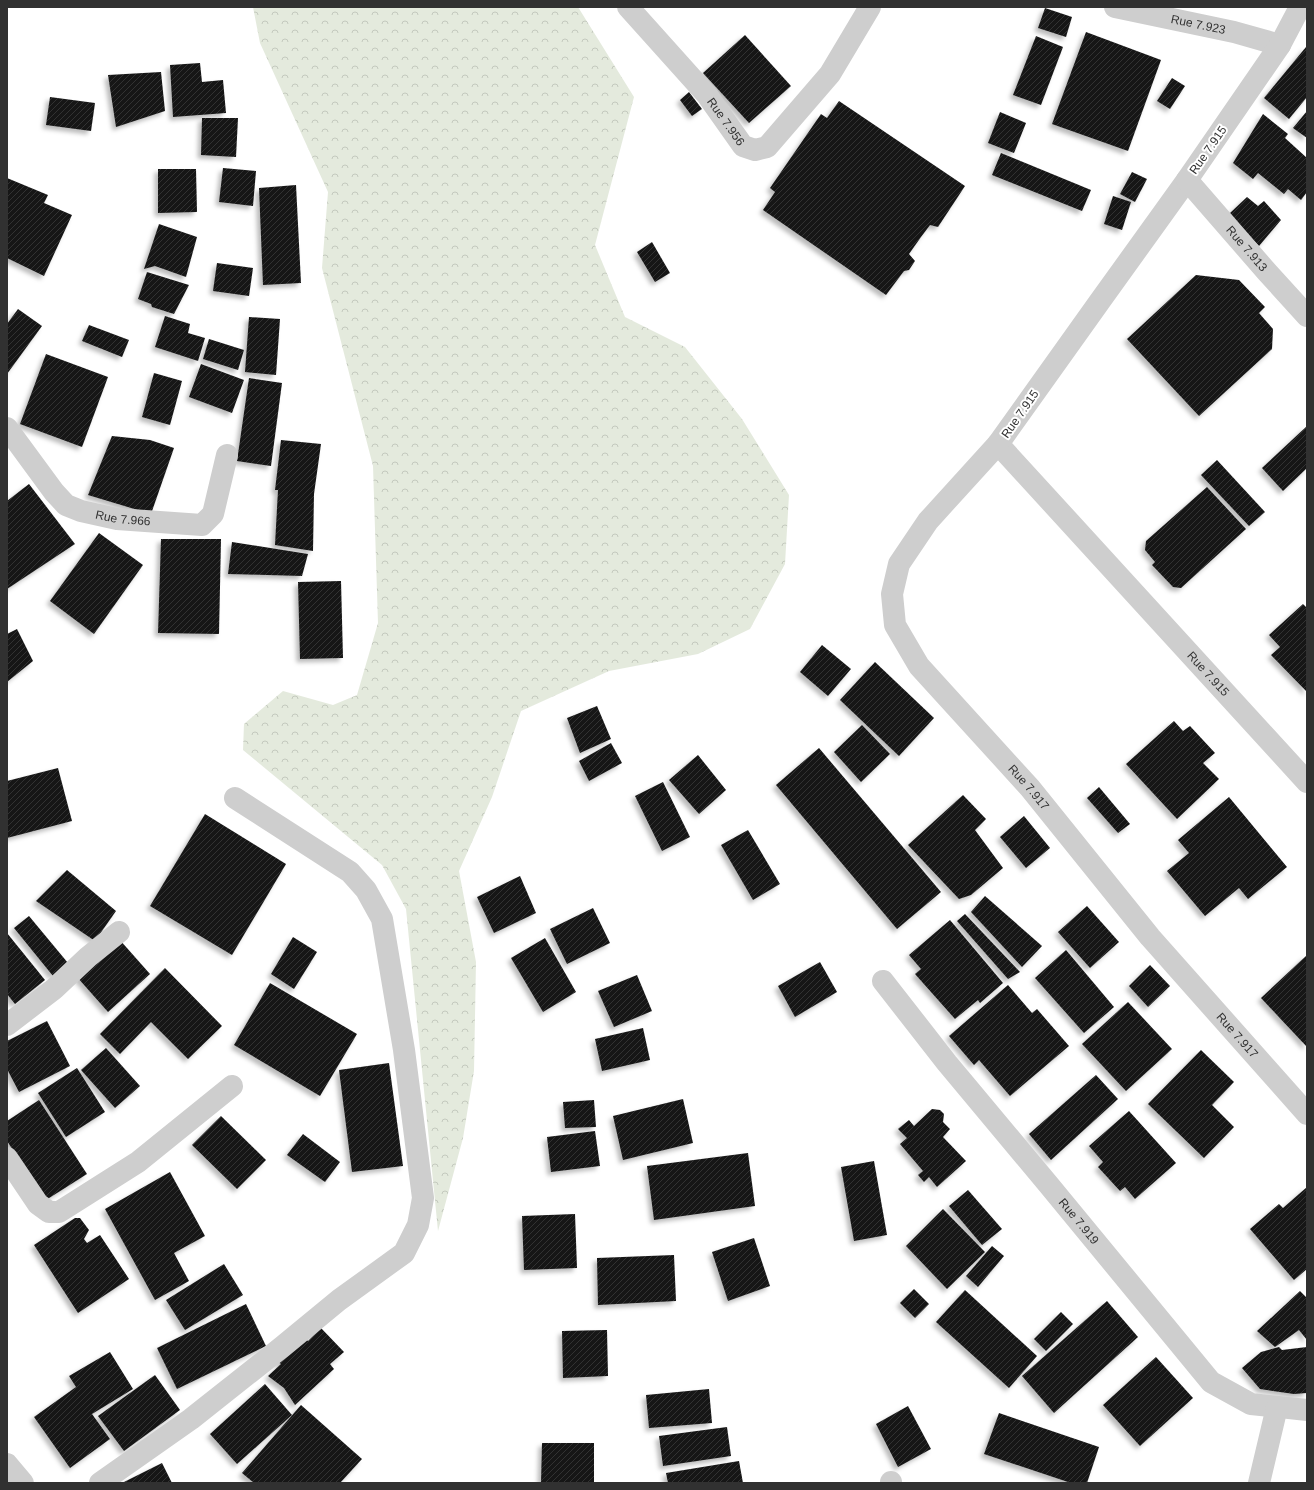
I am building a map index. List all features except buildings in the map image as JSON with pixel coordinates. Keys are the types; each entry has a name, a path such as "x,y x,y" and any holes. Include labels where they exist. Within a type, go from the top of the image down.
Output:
{"street":[{"name":"Rue 7.956","path":"628,7 707,95 743,146 755,150 767,147 830,74 870,7"},
{"name":"Rue 7.923","path":"1115,7 1234,32 1280,45"},
{"name":"Rue 7.915","path":"1300,7 1280,45 1188,180 998,444 1307,782"},
{"name":"Rue 7.913","path":"1188,180 1266,272 1307,316"},
{"name":"Rue 7.966","path":"7,428 54,492 66,505 81,511 117,519 202,525 214,514 227,456"},
{"name":"Rue 7.917","path":"998,444 928,521 899,564 892,594 895,625 919,666 1030,788 1150,938 1307,1114"},
{"path":"100,1483 191,1419 282,1348 339,1300 404,1253 418,1225 423,1198 404,1050 382,919 366,890 350,872 235,798"},
{"path":"7,1025 54,989 88,957 119,932"},
{"name":"Rue 7.919","path":"883,981 947,1063 1211,1382 1251,1404 1307,1410"},
{"path":"7,1158 38,1204 49,1212 59,1212 138,1162 232,1086"},
{"path":"1259,1483 1276,1407"},
{"path":"7,1464 23,1483"}],"green space":[{"path":"253,7 578,7 634,97 595,245 625,317 685,347 742,419 789,495 785,564 750,629 698,654 609,671 521,711 492,797 459,871 476,962 474,1071 463,1138 438,1231 406,909 382,865 243,750 244,724 283,691 333,705 357,695 378,623 373,466 322,268 328,192 260,43"}]}
